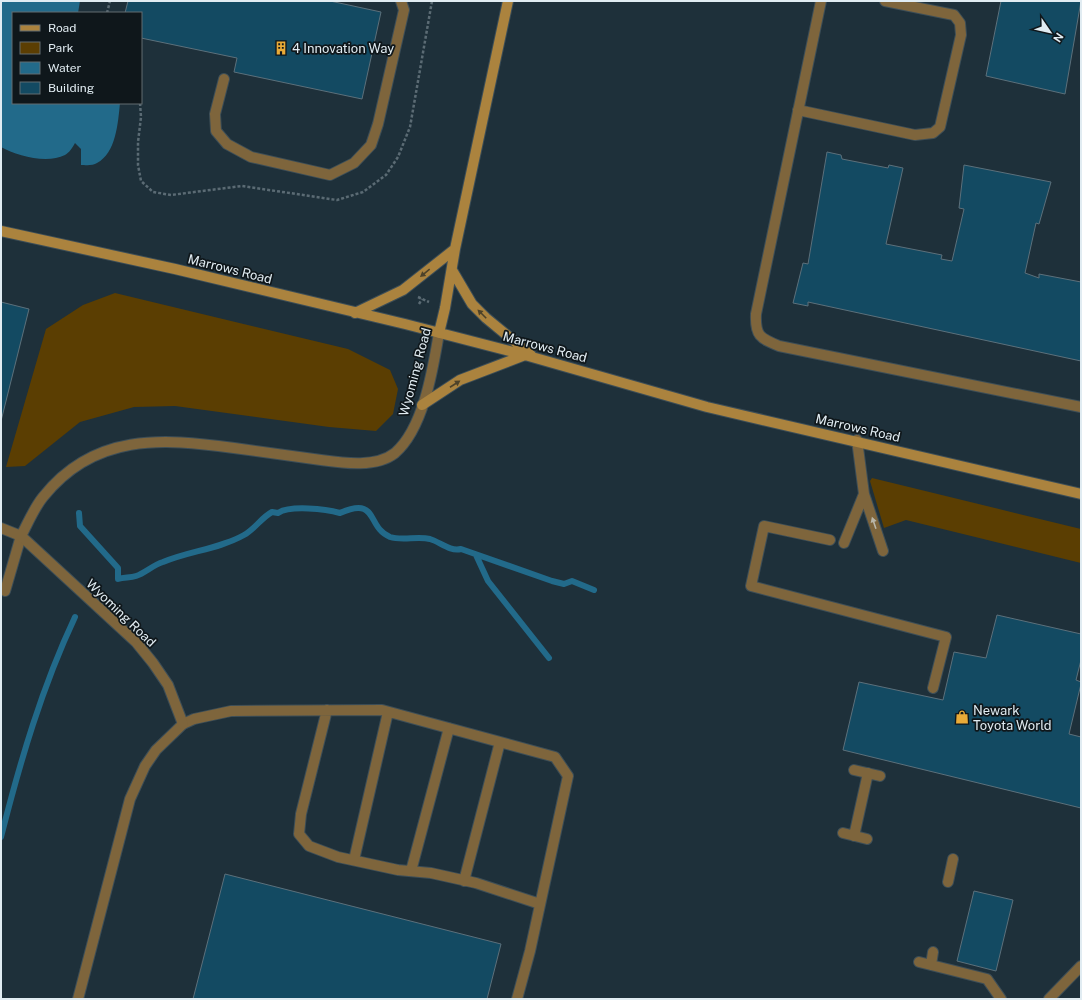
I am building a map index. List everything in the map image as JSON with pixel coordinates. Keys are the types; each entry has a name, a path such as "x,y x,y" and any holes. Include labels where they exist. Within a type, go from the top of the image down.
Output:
{"street":[{"path":"224,79 215,114 216,131 227,144 251,157 330,174 354,163 371,145 378,124 404,10 401,1"},
{"name":"Wyoming Road","path":"21,536 42,498 62,477 83,462 107,450 131,444 186,441 361,464 394,453 407,438 416,422 422,405 439,332 455,249 508,1"},
{"path":"821,1 756,314 755,329 762,339 779,346 1081,407"},
{"path":"798,110 916,135 933,133 940,127 961,35 960,23 954,15 885,1"},
{"name":"Marrows Road","path":"1,231 175,268 355,313 439,332 707,407 857,440 1081,494"},
{"path":"355,313 403,290 455,249"},
{"path":"422,405 460,380 529,356 472,304 452,270"},
{"path":"857,440 864,494 883,551"},
{"path":"844,543 864,494"},
{"path":"830,540 764,526 751,586 946,637 933,688"},
{"name":"Wyoming Road","path":"1,528 21,536 136,642 168,685 183,724"},
{"path":"5,591 21,536"},
{"path":"327,710 301,814 299,834 309,846 338,857 411,871 431,873 464,881 540,904"},
{"path":"78,999 130,799 136,782 156,750 183,724 194,719 232,711 327,710 382,710 555,757 568,776 530,951 517,999"},
{"path":"354,860 388,712"},
{"path":"411,871 449,728"},
{"path":"464,881 500,742"},
{"path":"854,770 880,776"},
{"path":"854,836 868,773"},
{"path":"843,833 868,839"},
{"path":"948,882 953,858"},
{"path":"931,965 933,952"},
{"path":"919,962 987,979 1001,999"},
{"path":"1049,999 1081,966"}],"path":[{"path":"107,12 110,1"},
{"path":"140,104 141,117 138,142 138,165 141,181 154,192 171,195 242,186 337,200 363,192 386,175 398,157 410,127 432,1"},
{"path":"416,296 428,302"},
{"path":"419,304 422,299"}],"green space":[{"path":"115,293 348,349 390,370 398,389 393,414 376,431 329,427 175,406 134,407 80,422 25,466 6,467 46,329 83,305"},
{"path":"872,478 1081,529 1081,563 906,520 884,528 870,481"}],"water":[{"path":"1,1 80,1 78,12 12,12 12,104 120,104 117,128 112,145 103,158 97,163 91,165 81,165 81,149 75,143 71,150 66,154 58,158 50,159 32,158 1,147"}],"building":[{"name":"4 Innovation Way","path":"128,1 330,1 381,12 362,99 234,72 237,58 142,38 142,12 125,12"},
{"path":"1001,1 1081,1 1065,94 986,76"},
{"path":"827,152 841,155 842,159 888,168 889,165 903,168 886,244 942,255 941,259 952,261 964,209 959,208 964,165 1051,182 1039,224 1036,223 1025,273 1039,278 1039,274 1081,282 1081,361 808,302 808,306 793,303 803,263 808,264"},
{"path":"1,302 29,309 1,421"},
{"name":"Newark Toyota World","path":"997,615 1081,634 1081,660 1076,680 1081,682 1081,684 1069,734 1081,737 1081,808 843,750 859,682 943,700 954,652 986,658"},
{"path":"225,874 501,944 487,999 193,999"},
{"path":"974,891 1013,900 996,971 957,961"}],"waterway":[{"path":"79,513 80,526 118,568 118,579 136,576 159,563 234,540 248,533 272,512 278,513 291,509 308,508 340,513 361,508 367,510 378,527 390,537 399,539 420,538 434,540 449,548 457,550 461,549 552,581 564,584 572,581 594,590"},
{"path":"476,555 488,581 549,658"},
{"path":"1,837 16,781 42,698 52,670 75,617"}],"place":[{"name":"4 Innovation Way","path":"281,48"},
{"name":"Newark Toyota World","path":"962,717"}]}
